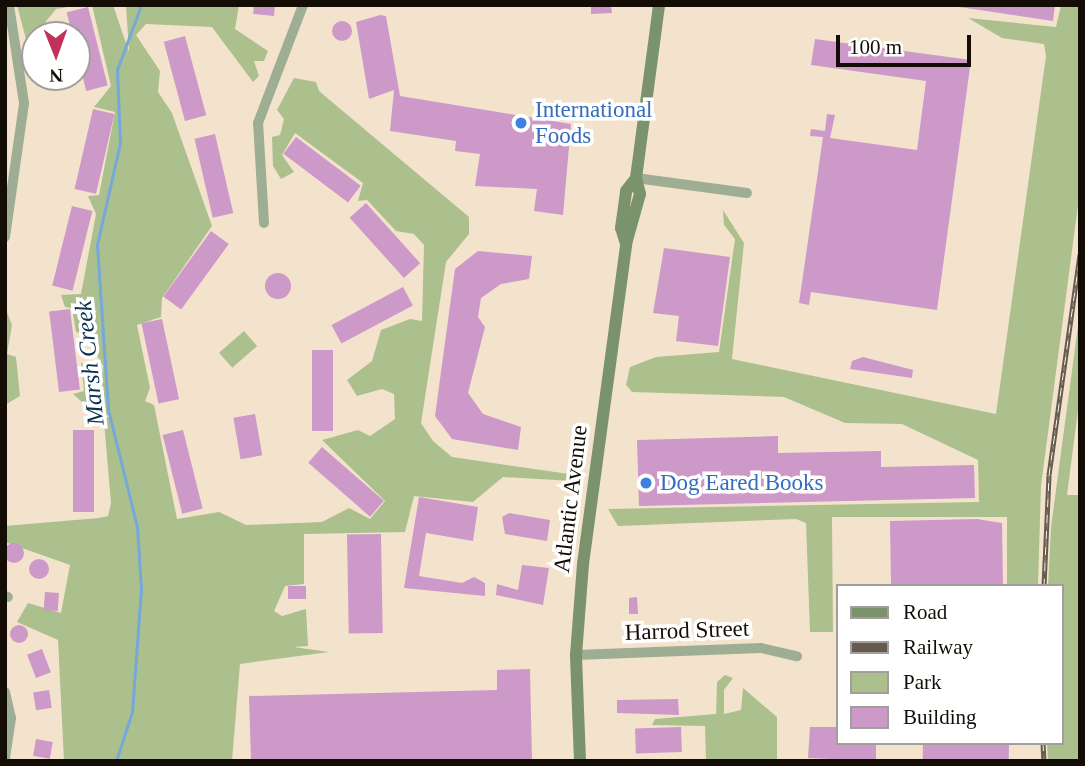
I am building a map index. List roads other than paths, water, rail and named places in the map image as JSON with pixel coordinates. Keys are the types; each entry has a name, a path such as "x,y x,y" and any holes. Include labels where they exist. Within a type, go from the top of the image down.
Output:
{"main road":[{"name":"Atlantic Avenue","path":"580,761 576,655 626,244 621,228 626,191 636,178 659,5"}],"street":[{"path":"5,237 24,103 9,5"},
{"path":"264,223 258,123 303,5"},
{"path":"636,178 747,193"},
{"name":"Harrod Street","path":"576,655 761,648 797,656"},
{"path":"5,692 5,758"}],"waterway":[{"name":"Marsh Creek","path":"116,761 132,712 141,590 137,527 108,410 97,245 120,143 117,70 141,5"}],"railway":[{"path":"1044,584 1049,475 1080,254"},
{"path":"1043,745 1044,761"}],"place":[{"name":"International Foods","path":"521,123"},
{"name":"Dog Eared Books","path":"646,483"}]}
